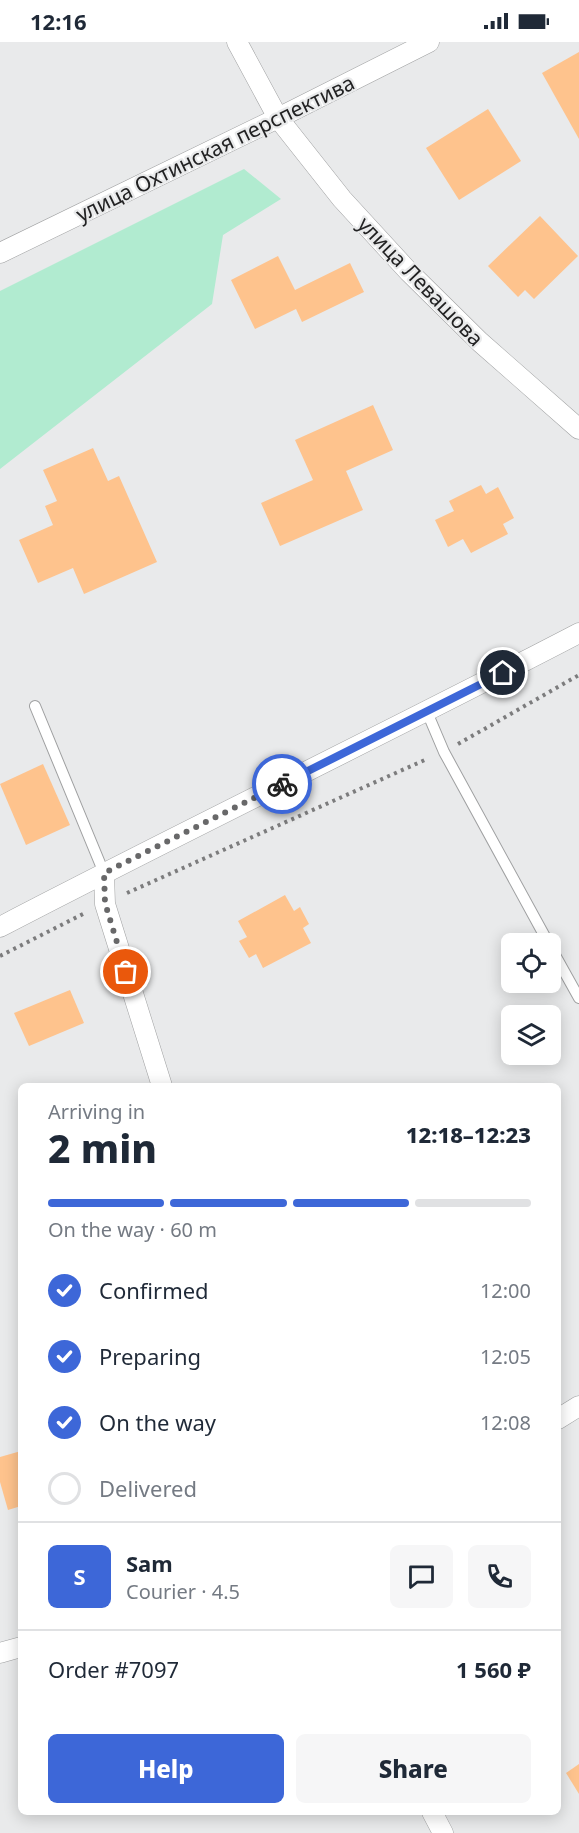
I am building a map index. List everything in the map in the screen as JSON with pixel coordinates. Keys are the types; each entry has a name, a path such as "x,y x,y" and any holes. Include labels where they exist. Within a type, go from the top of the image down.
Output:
{"street":[{"name":"улица Левашова","path":"237,42 278,118 342,200 409,272 480,342 579,429"},
{"name":"улица Охтинская перспектива","path":"0,252 278,118 429,42"},
{"path":"0,927 428,712 579,633"},
{"path":"104,873 105,903 161,1083"},
{"path":"561,1417 579,1406"},
{"path":"0,1653 18,1648"},
{"path":"434,1815 443,1833"}],"lane":[{"path":"35,706 104,873"},
{"path":"428,712 444,752 543,933"},
{"path":"561,965 579,998"}],"path":[{"path":"0,956 105,903 444,752 579,675"}],"green space":[{"path":"244,169 281,199 223,235 212,304 0,469 0,291"}],"building":[{"path":"579,52 579,139 542,73"},
{"path":"488,109 521,161 459,200 426,148"},
{"path":"540,216 578,256 534,299 525,290 518,297 488,266"},
{"path":"278,256 295,290 350,263 364,292 302,322 296,309 255,329 231,280"},
{"path":"373,405 393,450 346,471 363,510 280,546 261,503 313,480 295,440"},
{"path":"93,448 108,481 119,476 157,562 84,594 73,568 38,583 19,540 53,525 45,506 57,501 43,470"},
{"path":"481,485 486,494 498,487 514,518 503,524 508,534 471,553 463,539 448,547 435,520 454,511 449,501"},
{"path":"43,764 70,825 26,845 0,784"},
{"path":"285,895 294,911 300,907 309,924 303,928 311,943 263,968 256,954 249,958 239,941 247,937 238,921"},
{"path":"70,990 84,1023 29,1046 14,1013"},
{"path":"18,1452 18,1507 8,1510 0,1482 0,1457"},
{"path":"579,1764 579,1794 566,1773"}],"way so far":[{"path":"126,972 105,903 104,873 282,784"}],"route":[{"path":"282,784 503,673"}]}
